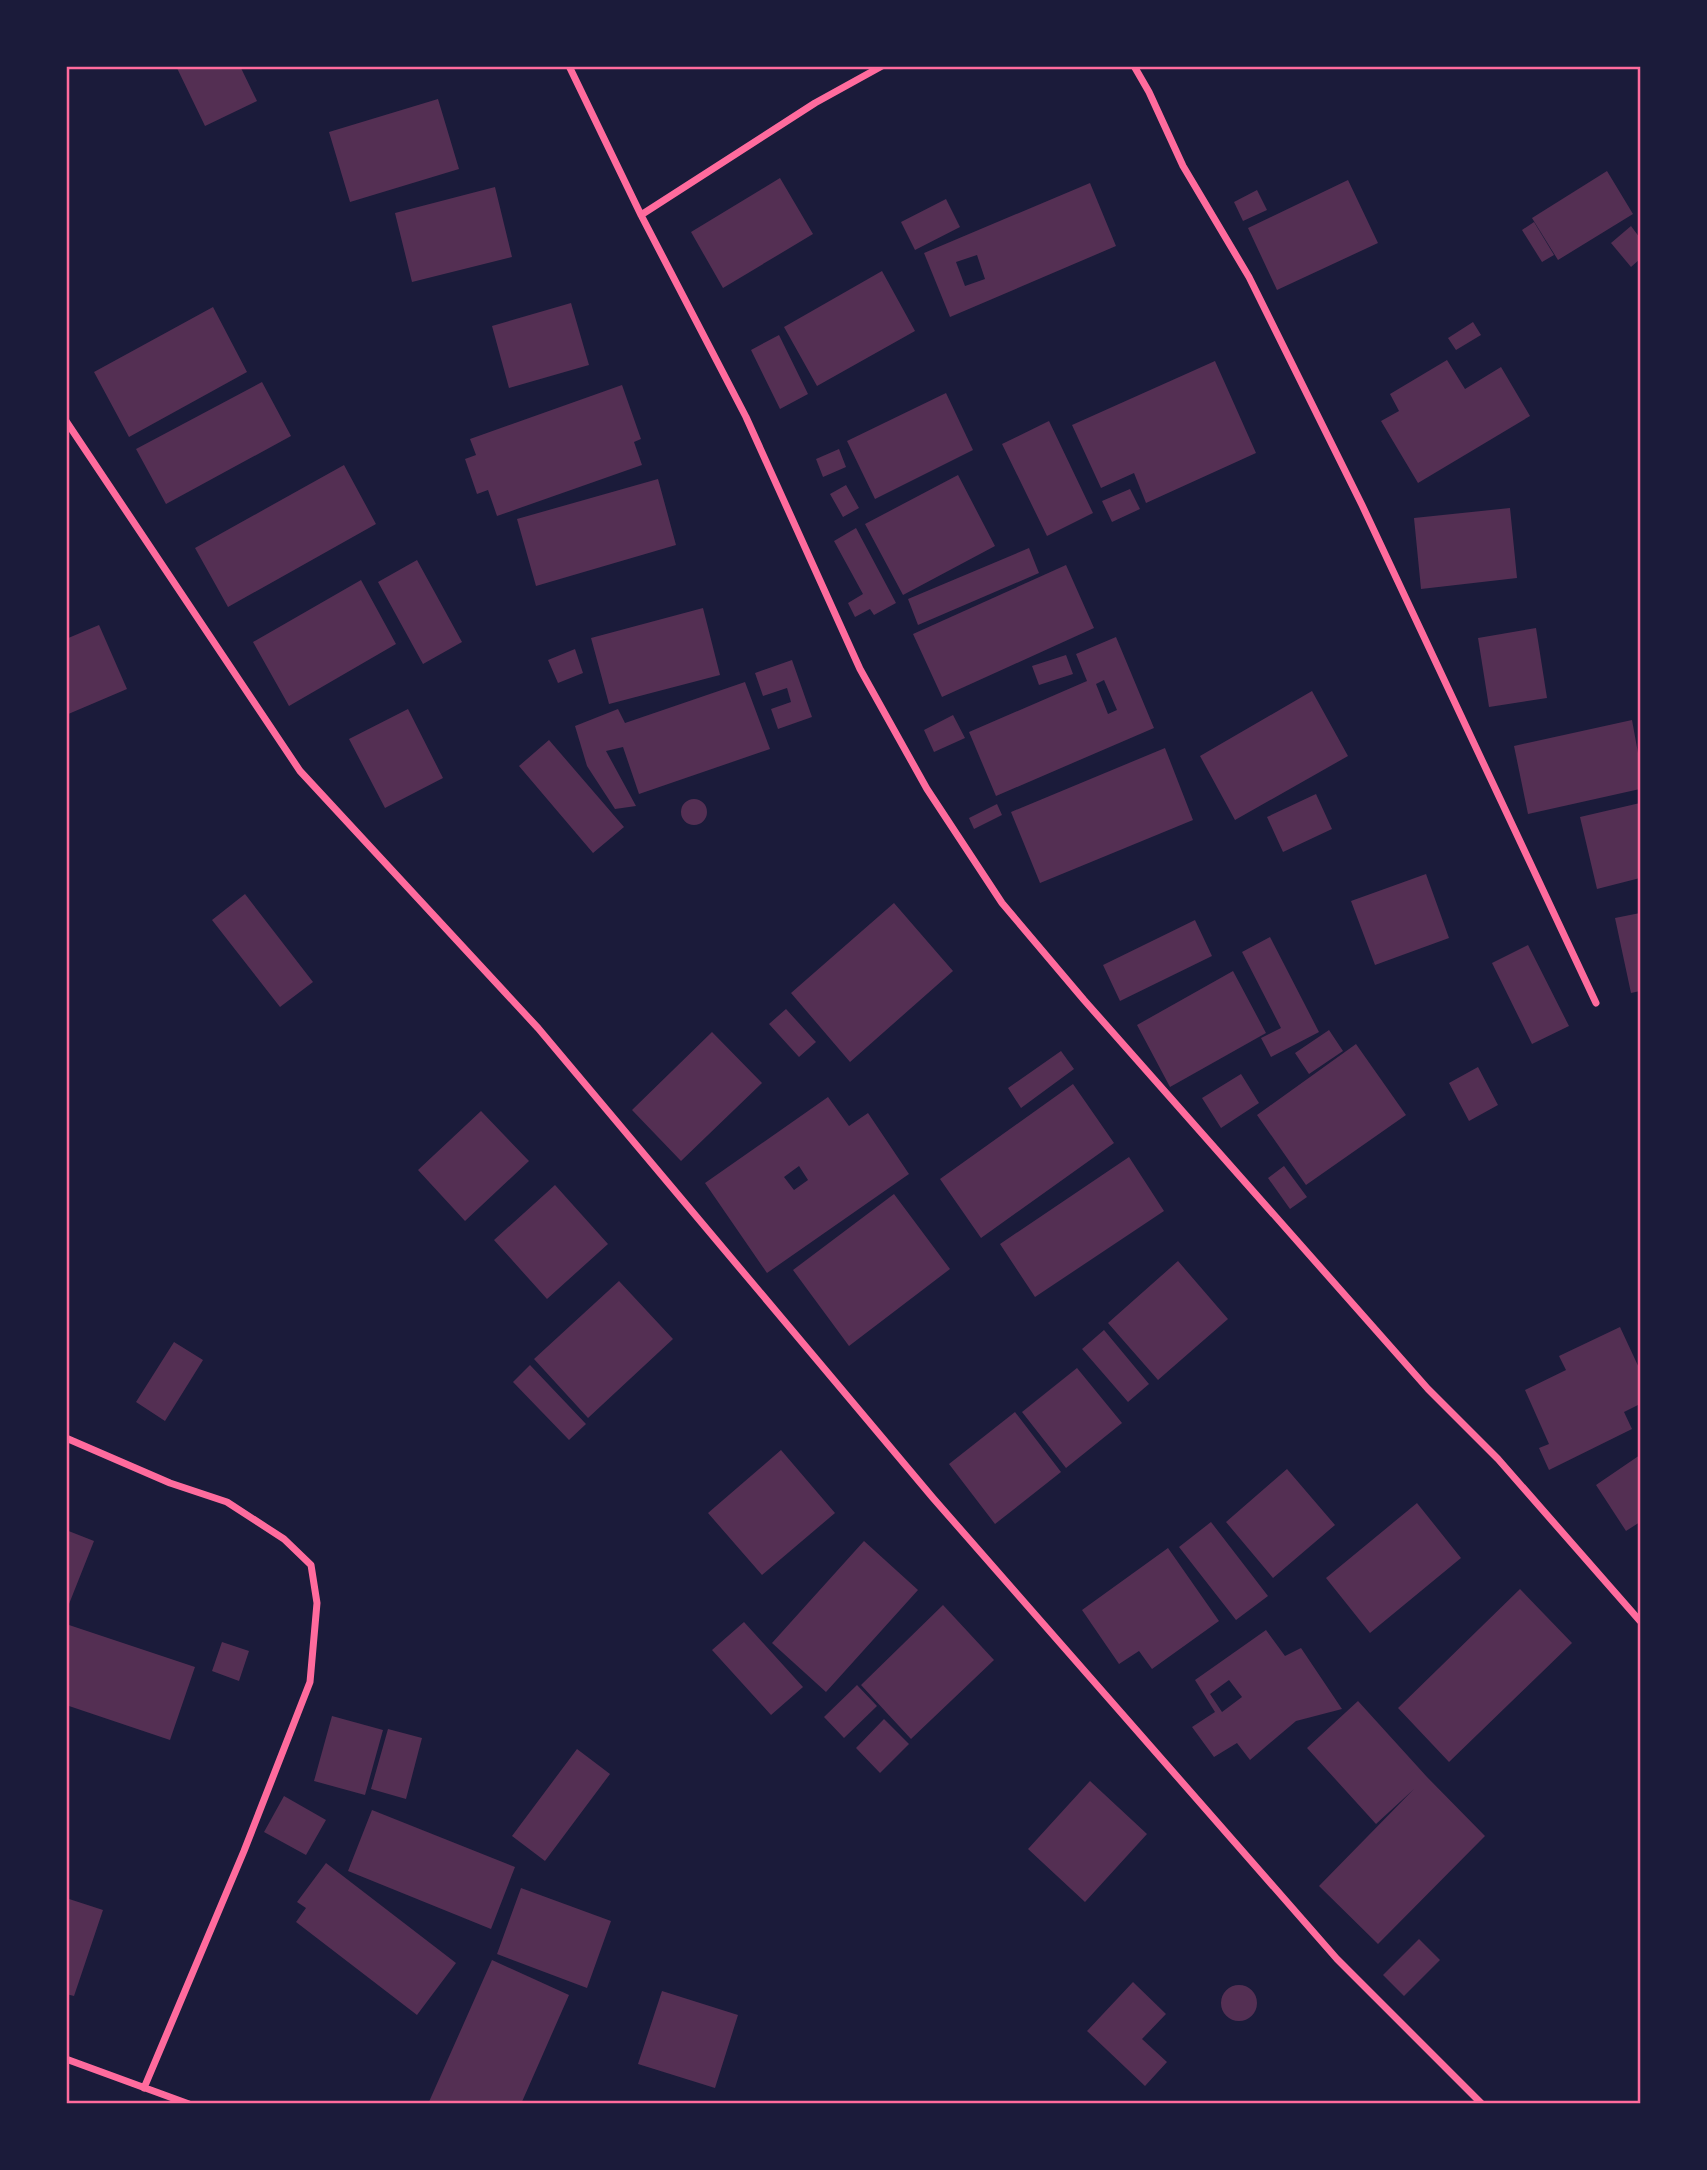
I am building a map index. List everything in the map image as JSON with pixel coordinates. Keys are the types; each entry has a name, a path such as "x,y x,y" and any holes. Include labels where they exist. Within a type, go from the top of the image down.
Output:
{"street":[{"path":"569,66 641,215 746,417 860,669 927,789 1003,903 1084,1000 1428,1389 1498,1459 1640,1621"},
{"path":"641,215 814,103 882,66"},
{"path":"1134,66 1149,92 1182,166 1249,277 1356,493 1596,1003"},
{"path":"66,421 300,771 538,1028 933,1498 1337,1959 1482,2104"},
{"path":"66,1438 170,1483 226,1502 284,1539 311,1565 317,1603 310,1682 244,1851 144,2088"},
{"path":"66,2059 189,2104"}],"building":[{"path":"176,66 240,66 257,101 205,126"},
{"path":"438,99 459,169 350,202 329,132"},
{"path":"1607,171 1633,214 1558,260 1532,218"},
{"path":"780,178 813,234 723,288 691,232"},
{"path":"1348,180 1378,243 1277,290 1248,228"},
{"path":"1090,183 1116,246 950,317 924,253","holes":["977,255 985,279 965,286 956,262"]},
{"path":"495,187 512,257 412,282 395,213"},
{"path":"1257,190 1267,210 1243,221 1234,202"},
{"path":"946,199 960,227 915,250 901,222"},
{"path":"1534,222 1554,255 1542,262 1522,230"},
{"path":"1631,226 1640,238 1640,259 1631,267 1611,243"},
{"path":"882,271 915,331 817,386 784,327"},
{"path":"571,303 589,365 509,388 492,326"},
{"path":"213,307 247,372 129,437 94,372"},
{"path":"1473,322 1481,335 1456,350 1448,338"},
{"path":"779,335 808,394 780,409 751,350"},
{"path":"1447,360 1465,389 1501,367 1530,416 1418,483 1381,421 1399,411 1390,394"},
{"path":"1215,361 1256,453 1146,503 1134,473 1101,488 1072,425"},
{"path":"262,382 291,436 166,504 136,449"},
{"path":"622,385 641,439 634,442 642,465 497,516 488,490 477,494 465,459 476,455 470,439"},
{"path":"946,393 973,450 875,499 847,441"},
{"path":"1049,421 1093,513 1047,536 1002,444"},
{"path":"839,449 846,467 823,477 816,459"},
{"path":"344,465 376,524 228,607 195,548"},
{"path":"958,475 995,546 903,595 865,524"},
{"path":"658,479 676,545 536,586 517,519"},
{"path":"846,485 859,508 843,517 830,494"},
{"path":"1130,489 1140,509 1112,522 1102,501"},
{"path":"1510,508 1517,578 1421,589 1414,518"},
{"path":"856,528 896,603 874,615 870,609 855,617 848,603 863,594 834,541"},
{"path":"1029,548 1039,573 918,625 908,599"},
{"path":"417,560 462,642 423,664 378,582"},
{"path":"1066,565 1094,628 942,697 913,634"},
{"path":"361,580 396,644 289,706 253,642"},
{"path":"703,608 720,675 609,704 591,638"},
{"path":"99,625 127,689 66,715 66,639"},
{"path":"1536,628 1547,698 1489,707 1478,638"},
{"path":"1116,637 1154,728 996,796 969,732 1087,681 1076,654","holes":["1104,680 1117,710 1108,714 1096,684"]},
{"path":"575,649 583,673 558,683 548,660"},
{"path":"1066,655 1073,674 1039,685 1032,666"},
{"path":"792,660 812,717 778,729 771,709 791,702 787,688 763,696 755,673"},
{"path":"745,682 770,749 639,794 623,747 606,751 636,806 615,809 587,766 575,726 618,709 625,723"},
{"path":"1312,691 1348,756 1235,820 1200,756"},
{"path":"408,709 443,778 385,808 349,739"},
{"path":"953,715 965,738 934,752 924,730"},
{"path":"1632,720 1640,764 1640,789 1528,814 1514,746"},
{"path":"549,740 624,827 593,853 519,766"},
{"path":"1165,748 1193,820 1040,883 1011,812"},
{"path":"1316,794 1332,829 1283,852 1267,817"},
{"path":"694,799 703,803 707,812 703,821 694,825 685,821 681,812 685,803"},
{"path":"1640,803 1640,878 1597,889 1580,817"},
{"path":"997,804 1002,815 974,829 969,818"},
{"path":"1426,874 1449,938 1375,965 1351,901"},
{"path":"245,894 313,982 280,1007 212,920"},
{"path":"894,903 953,971 850,1062 791,993"},
{"path":"1640,913 1640,991 1631,993 1615,918"},
{"path":"1195,920 1212,956 1120,1001 1103,965"},
{"path":"1270,937 1319,1032 1271,1057 1261,1038 1281,1028 1242,952"},
{"path":"1528,945 1569,1026 1532,1044 1492,963"},
{"path":"1233,971 1266,1033 1170,1087 1137,1025"},
{"path":"786,1009 816,1042 799,1057 769,1024"},
{"path":"1329,1030 1343,1051 1309,1074 1295,1053"},
{"path":"712,1032 762,1083 681,1161 632,1110"},
{"path":"1356,1044 1406,1115 1306,1185 1257,1115"},
{"path":"1061,1051 1074,1069 1021,1108 1008,1088"},
{"path":"1478,1067 1498,1105 1469,1121 1449,1083"},
{"path":"1241,1074 1259,1103 1221,1128 1202,1098"},
{"path":"1073,1084 1114,1143 981,1238 940,1179"},
{"path":"828,1097 849,1126 868,1113 909,1174 767,1273 705,1183","holes":["799,1166 808,1180 794,1190 784,1177"]},
{"path":"481,1111 529,1161 465,1221 418,1170"},
{"path":"1129,1157 1164,1211 1035,1297 1000,1244"},
{"path":"1284,1166 1307,1197 1290,1209 1268,1178"},
{"path":"555,1185 608,1244 547,1299 494,1240"},
{"path":"894,1194 950,1269 849,1346 793,1270"},
{"path":"1178,1261 1228,1319 1158,1380 1108,1323"},
{"path":"619,1281 673,1339 588,1418 534,1359"},
{"path":"1620,1327 1640,1370 1640,1404 1624,1412 1632,1429 1549,1470 1539,1448 1549,1444 1525,1390 1566,1370 1559,1356"},
{"path":"1104,1330 1149,1384 1128,1402 1082,1349"},
{"path":"174,1342 203,1360 165,1421 136,1402"},
{"path":"530,1365 586,1424 569,1440 513,1382"},
{"path":"1077,1368 1122,1423 1066,1468 1022,1412"},
{"path":"1015,1412 1061,1472 995,1524 949,1464"},
{"path":"781,1450 835,1513 762,1575 708,1513"},
{"path":"1640,1455 1640,1522 1626,1531 1596,1485"},
{"path":"1287,1469 1335,1525 1273,1578 1226,1522"},
{"path":"1417,1503 1461,1558 1370,1633 1326,1578"},
{"path":"1211,1522 1268,1596 1236,1620 1179,1547"},
{"path":"66,1530 94,1541 69,1604 66,1602"},
{"path":"864,1541 918,1590 826,1692 772,1643"},
{"path":"1168,1548 1219,1621 1152,1669 1139,1651 1119,1664 1082,1610"},
{"path":"1520,1589 1572,1643 1449,1762 1398,1708"},
{"path":"943,1605 994,1660 911,1739 861,1685"},
{"path":"744,1622 803,1687 771,1715 712,1650"},
{"path":"66,1624 195,1667 170,1740 66,1705"},
{"path":"1266,1630 1285,1656 1301,1648 1342,1709 1296,1721 1250,1760 1237,1743 1214,1757 1192,1727 1215,1712 1195,1680","holes":["1229,1680 1242,1697 1222,1712 1210,1694"]},
{"path":"222,1642 249,1651 239,1681 212,1671"},
{"path":"857,1685 877,1706 844,1738 824,1717"},
{"path":"1358,1701 1485,1836 1378,1944 1319,1886 1414,1789 1376,1824 1307,1748"},
{"path":"332,1716 383,1730 365,1795 314,1781"},
{"path":"884,1719 909,1744 880,1773 856,1748"},
{"path":"388,1729 422,1738 406,1799 371,1789"},
{"path":"577,1749 610,1774 545,1861 512,1836"},
{"path":"1090,1781 1147,1834 1085,1902 1028,1849"},
{"path":"284,1796 326,1820 306,1855 264,1832"},
{"path":"372,1810 515,1867 491,1929 348,1871"},
{"path":"326,1863 456,1963 417,2015 296,1922 306,1908 297,1902"},
{"path":"521,1888 611,1921 587,1988 497,1954"},
{"path":"66,1898 103,1910 74,1996 66,1994"},
{"path":"1419,1939 1440,1960 1404,1996 1383,1975"},
{"path":"492,1960 569,1995 521,2104 428,2104"},
{"path":"1133,1982 1166,2014 1142,2039 1167,2062 1145,2086 1087,2031"},
{"path":"1239,1985 1252,1990 1257,2003 1252,2016 1239,2021 1226,2016 1221,2003 1226,1990"},
{"path":"662,1991 738,2015 715,2088 638,2064"}]}
